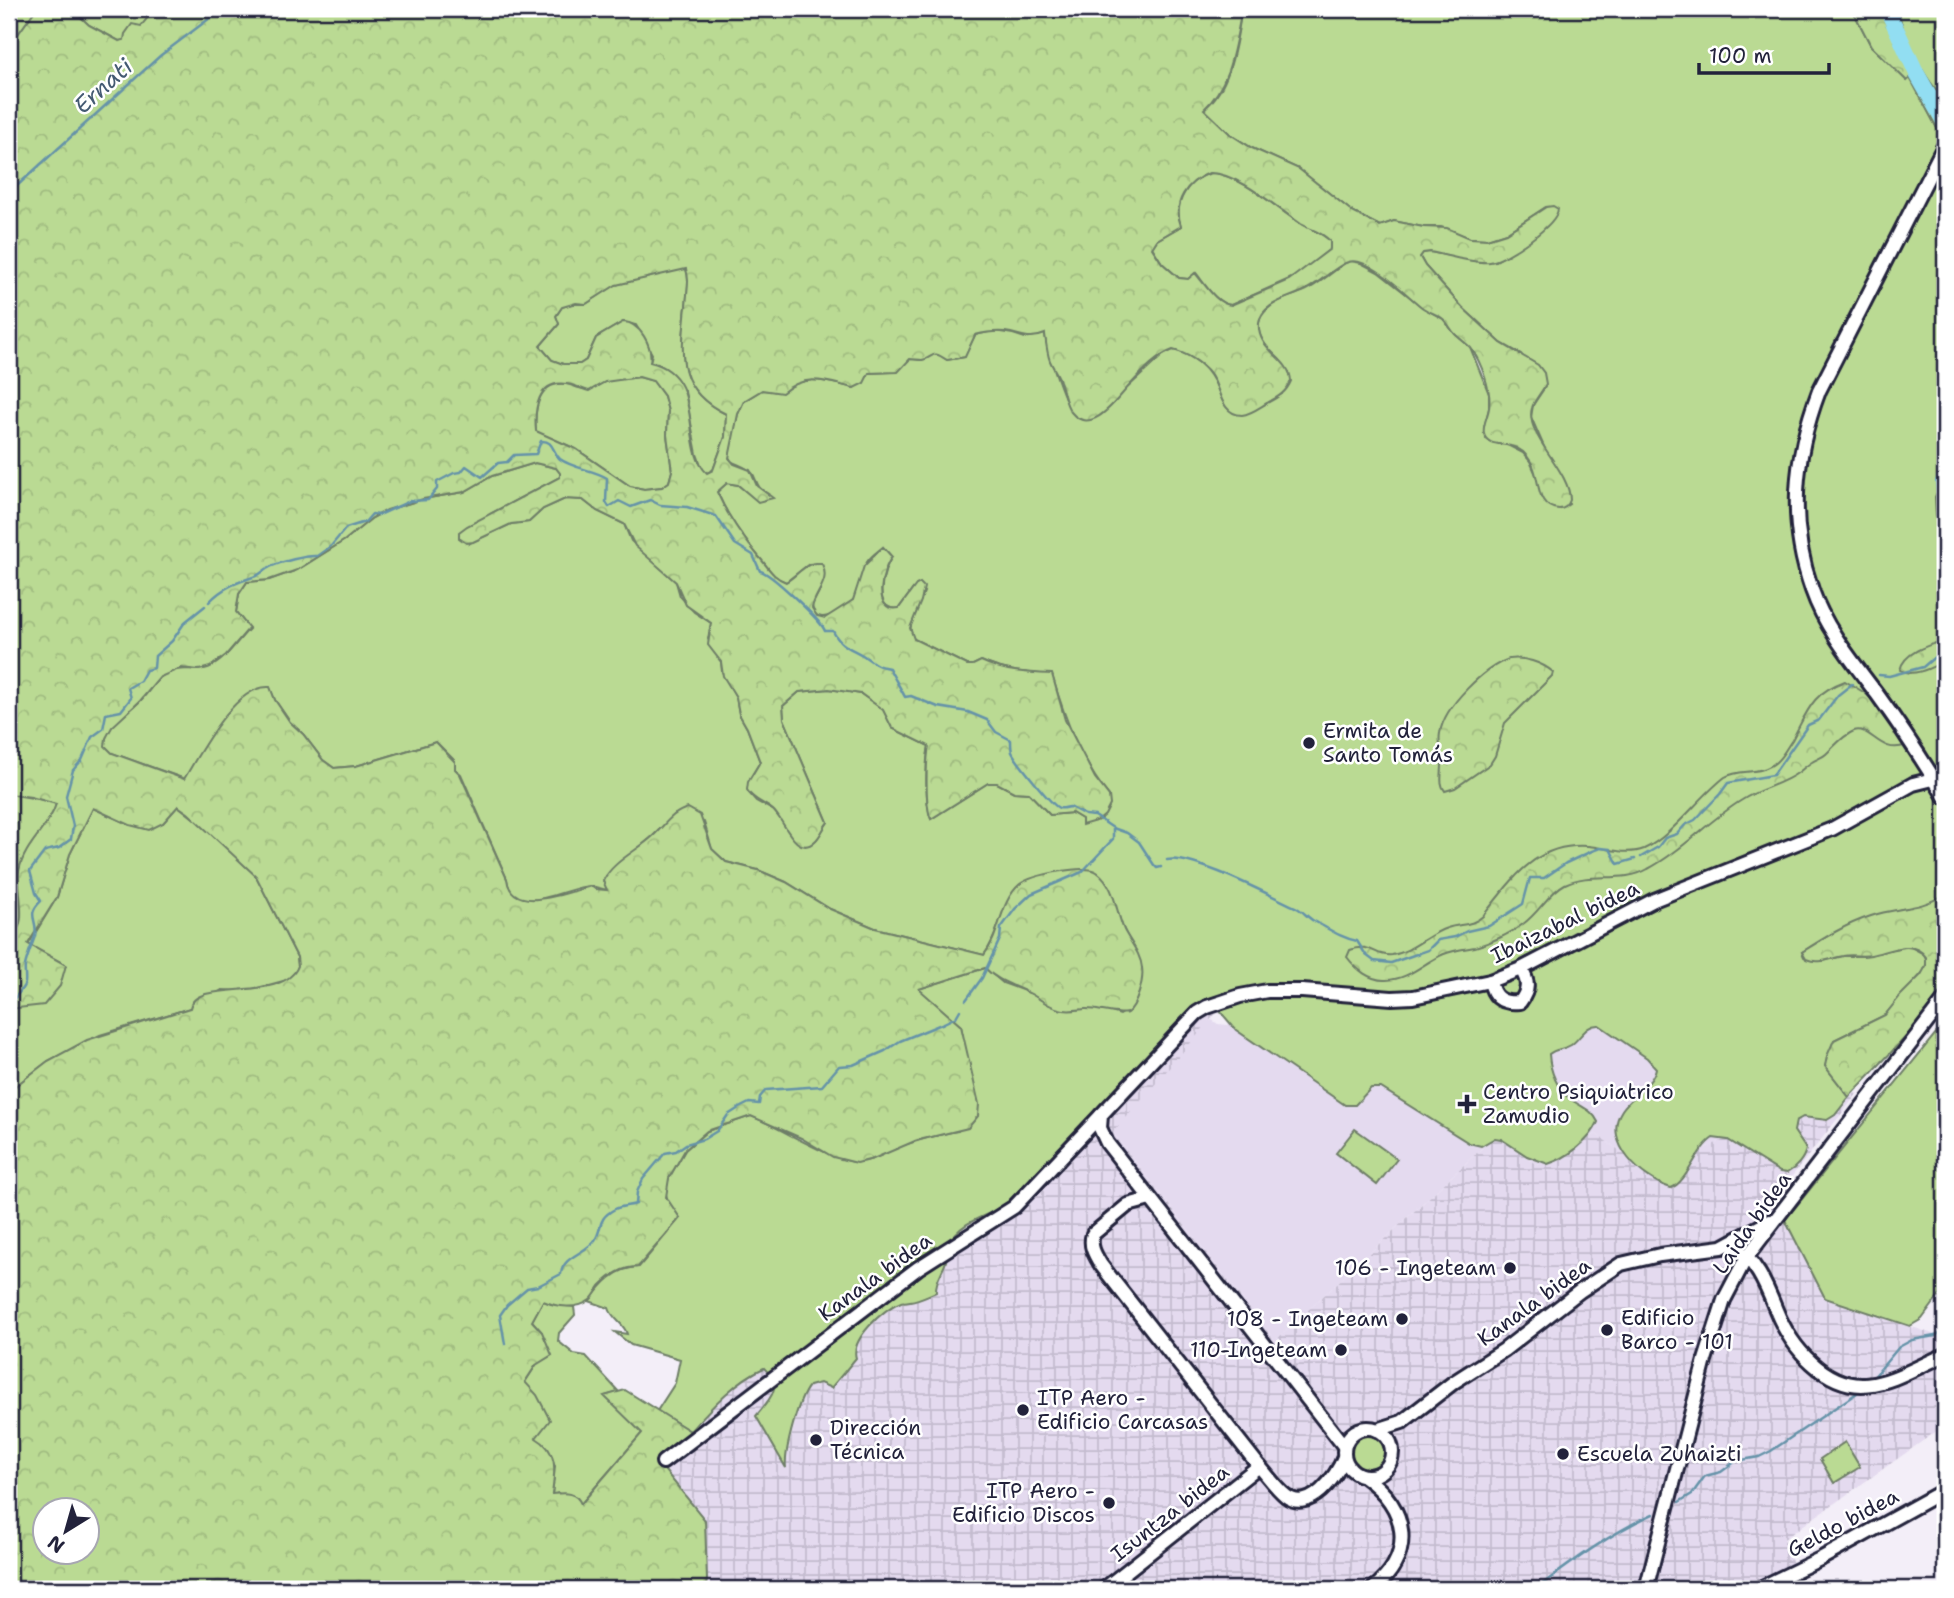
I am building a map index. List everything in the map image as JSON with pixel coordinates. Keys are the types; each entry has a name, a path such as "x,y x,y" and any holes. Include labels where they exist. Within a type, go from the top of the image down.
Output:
{"street":[{"path":"1945,144 1819,391 1809,416 1799,458 1796,502 1800,543 1812,591 1826,619 1940,778 1945,797"},
{"name":"Ibaizabal bidea","path":"1101,1115 1197,1013 1207,1007 1267,991 1392,998 1490,981 1521,969 1654,900 1832,829 1913,784 1940,778"},
{"path":"1490,981 1493,994 1499,1000 1508,1003 1520,1002 1527,993 1528,986 1521,969"},
{"name":"Laida bidea","path":"1646,1589 1691,1410 1727,1293 1746,1258 1945,999"},
{"path":"1101,1115 1100,1128 1107,1143 1316,1409 1344,1452 1346,1465 1380,1489 1396,1512 1402,1533 1402,1548 1389,1575 1373,1589"},
{"name":"Kanala bidea","path":"663,1462 918,1268 1014,1207 1101,1115"},
{"path":"1128,1205 1138,1184"},
{"path":"1150,1199 1128,1205 1101,1225 1093,1234 1092,1250 1259,1466 1284,1495 1295,1500 1310,1498 1338,1471 1353,1433 1361,1429 1377,1430 1384,1434 1391,1447 1392,1454 1387,1467 1387,1490 1391,1504"},
{"path":"1776,1218 1731,1245 1738,1249 1762,1277 1782,1325 1795,1346 1829,1377 1850,1385 1873,1385 1891,1380 1945,1355"},
{"name":"Kanala bidea","path":"1377,1430 1402,1422 1621,1264 1653,1256 1731,1245"},
{"name":"Isuntza bidea","path":"1104,1589 1259,1466"},
{"path":"1326,1485 1362,1476 1374,1476 1387,1467"},
{"name":"Geldo bidea","path":"1758,1589 1822,1558 1945,1490"}],"shaded area":[{"name":"Centro Psiquiatrico Zamudio","path":"1530,998 1818,1101 1649,1171 1596,1134 1537,1165 1496,1135 1275,1341 1113,1133 1116,1116 1204,1021 1212,1020 1228,1025 1231,1019"},
{"path":"1215,1009 1219,1010 1113,1133 1275,1341 1496,1135 1537,1165 1596,1134 1649,1171 1818,1101 1858,1093 1769,1205 1785,1220 1825,1298 1945,1338 1945,1410 1941,1428 1784,1539 1802,1589 705,1589 707,1580 661,1466 710,1408 738,1383 764,1368 774,1380 773,1393 767,1403 785,1462 800,1401 809,1386 820,1383 831,1388 854,1353 856,1344 875,1321 895,1304 911,1301 936,1288 949,1245 955,1235 974,1221 1001,1209 1103,1113 1186,1020"}],"green space":[{"path":"9,9 36,9 9,47"},
{"path":"36,9 72,9 89,25 119,41 124,40 132,24 141,26 149,16 148,9 1242,9 1226,76 1204,109 1230,134 1252,148 1299,169 1354,213 1380,226 1394,221 1423,227 1447,228 1470,238 1487,239 1506,233 1546,207 1553,206 1558,209 1549,224 1540,232 1518,249 1497,260 1476,262 1430,252 1423,253 1420,257 1462,307 1501,343 1538,365 1544,373 1546,384 1533,405 1531,418 1568,489 1570,500 1559,509 1545,503 1539,491 1534,468 1523,452 1486,438 1484,428 1489,408 1489,393 1482,369 1471,348 1455,334 1446,321 1423,308 1377,270 1357,261 1343,264 1312,286 1274,304 1264,312 1259,323 1259,333 1285,366 1291,381 1278,397 1242,415 1235,414 1225,405 1210,373 1203,366 1173,350 1150,364 1104,413 1096,418 1079,419 1067,405 1059,378 1049,358 1045,334 1032,337 1002,332 975,335 965,357 947,360 935,354 922,360 910,359 898,372 869,373 864,383 854,388 817,380 800,383 782,393 762,390 744,401 738,414 729,458 734,464 750,470 757,486 773,498 758,502 738,485 727,483 717,492 736,526 771,572 786,582 812,564 822,564 824,581 812,608 817,616 825,618 853,600 864,566 883,547 892,557 882,580 882,597 885,604 890,608 899,608 916,585 920,583 924,587 910,628 914,639 967,665 981,661 1007,670 1052,674 1065,720 1095,778 1109,796 1110,805 1099,820 1082,825 1082,819 1072,813 1050,815 1029,793 1014,792 997,783 988,783 931,819 927,784 929,746 892,728 883,710 861,694 829,689 799,692 783,706 784,719 828,822 817,839 808,845 796,842 777,814 747,790 748,782 760,762 739,714 736,697 723,676 721,662 708,645 711,623 686,605 676,582 635,546 624,524 597,511 583,500 565,499 543,509 529,522 511,524 473,542 466,543 459,538 459,532 467,526 560,477 556,468 535,463 492,476 464,492 423,499 387,510 297,570 269,580 247,582 239,594 236,612 249,628 226,655 210,667 199,670 181,668 160,677 140,701 112,727 105,746 112,753 184,779 209,738 232,708 244,696 257,689 270,687 275,700 290,722 323,760 334,768 356,766 436,742 455,762 455,769 460,774 511,890 519,897 530,899 542,899 591,886 607,890 603,881 607,874 673,816 688,808 700,815 712,849 726,862 758,870 786,882 830,909 875,928 984,955 994,938 1008,900 1020,884 1046,874 1082,869 1097,872 1108,884 1124,930 1142,968 1139,992 1134,1005 1127,1013 1059,1009 1001,980 985,968 919,989 961,1026 979,1104 978,1116 968,1128 915,1141 857,1163 833,1157 801,1138 751,1116 707,1131 685,1150 669,1178 666,1197 680,1218 638,1267 627,1268 613,1275 585,1303 561,1306 543,1301 532,1321 542,1332 552,1355 536,1365 525,1382 537,1395 550,1420 536,1438 549,1449 554,1463 552,1494 573,1495 581,1504 642,1433 604,1396 625,1390 690,1431 661,1466 705,1520 705,1589 9,1589 9,1091 48,1061 87,1040 190,1008 195,999 207,994 276,984 289,977 298,966 297,957 256,876 188,813 178,806 163,823 149,830 130,825 93,808 70,854 57,897 28,944 66,965 60,986 44,1005 9,1009 9,936 16,932 21,917 19,871 26,853 53,813 56,804 9,794 9,47","holes":["1209,173 1220,174 1244,184 1301,224 1324,235 1330,241 1330,249 1289,280 1231,305 1220,301 1195,273 1188,279 1179,278 1162,263 1152,248 1157,240 1181,226 1178,209 1183,194 1194,182","686,269 688,282 684,364 696,391 708,403 726,414 725,437 713,470 707,473 699,462 694,447 686,396 679,381 668,369 650,362 647,343 635,326 623,322 596,338 586,360 580,364 563,364 552,360 540,346 559,324 556,316 562,307 576,303 586,304 616,285","639,377 653,381 664,396 668,411 667,435 672,471 669,482 662,487 644,489 630,486 576,449 536,431 537,406 543,391 549,386 567,384 589,391 605,382"]},
{"path":"72,9 148,9 149,16 132,35 119,41 89,25"},
{"path":"1242,9 1852,9 1871,46 1906,80 1910,77 1938,130 1945,155 1945,475 1935,497 1936,516 1945,539 1945,640 1917,651 1910,673 1945,661 1945,894 1924,906 1902,909 1849,925 1802,952 1804,957 1824,961 1909,946 1924,954 1927,961 1924,971 1885,1015 1834,1040 1825,1066 1849,1097 1835,1115 1827,1120 1803,1117 1796,1121 1794,1131 1806,1149 1793,1169 1787,1173 1780,1172 1728,1140 1713,1138 1682,1180 1671,1188 1660,1184 1638,1168 1621,1147 1617,1135 1617,1122 1622,1110 1651,1080 1656,1068 1647,1058 1599,1025 1587,1029 1571,1045 1549,1054 1558,1086 1598,1122 1577,1148 1548,1164 1527,1156 1501,1139 1495,1138 1481,1146 1469,1143 1381,1088 1371,1088 1355,1105 1345,1105 1236,1030 1219,1010 1208,1011 1009,1200 1012,1203 959,1230 949,1245 936,1292 892,1306 863,1334 855,1351 856,1358 831,1388 820,1383 809,1386 800,1402 793,1426 786,1468 756,1416 770,1398 774,1387 764,1368 734,1387 690,1431 657,1411 675,1383 680,1359 631,1345 615,1332 627,1334 609,1308 589,1301 616,1273 639,1267 680,1218 669,1204 665,1191 669,1178 685,1150 707,1131 751,1116 823,1151 860,1162 936,1135 958,1131 963,1037 961,1026 918,989 985,968 1003,983 1030,993 1050,1005 1099,1008 1120,1015 1127,1010 1139,989 1140,964 1110,892 1098,873 1056,873 1031,880 1020,887 1004,910 984,955 875,928 830,909 786,882 758,870 726,862 712,849 704,822 675,814 606,876 608,890 582,887 531,900 519,898 511,892 461,774 455,769 455,761 436,742 356,766 334,768 323,760 290,722 270,688 257,690 232,709 209,738 185,779 112,753 105,746 108,732 162,676 177,670 210,667 231,650 249,629 236,612 239,594 247,582 269,580 297,570 387,510 423,499 464,492 492,476 535,463 556,468 560,477 490,514 470,543 511,524 529,522 543,509 565,499 583,500 597,511 624,524 631,541 676,582 680,596 694,612 711,623 708,639 721,661 722,672 736,697 739,714 760,762 750,778 748,792 756,801 774,811 800,843 810,844 816,840 828,822 784,719 783,706 799,692 829,689 861,694 884,710 892,728 929,746 926,783 931,819 988,783 997,783 1014,792 1029,793 1050,815 1072,813 1082,819 1083,824 1102,818 1109,796 1074,738 1052,675 1007,670 981,661 967,665 914,639 911,621 924,592 913,589 899,608 890,608 885,604 882,597 883,580 892,557 883,547 867,562 854,599 830,616 818,616 812,605 821,588 821,563 809,564 786,582 777,578 741,534 717,492 727,483 738,485 758,501 768,494 760,488 751,472 731,461 728,455 744,401 762,390 782,392 809,380 854,388 869,373 891,372 910,359 922,360 937,353 947,360 964,357 975,335 994,331 1025,338 1045,334 1062,390 1072,411 1086,420 1126,389 1163,355 1173,350 1201,364 1211,376 1227,407 1245,414 1282,394 1280,360 1266,345 1259,330 1262,315 1279,301 1309,289 1351,261 1378,272 1424,308 1443,319 1470,347 1489,394 1484,428 1523,453 1561,509 1569,504 1531,417 1533,405 1545,387 1521,354 1501,343 1462,307 1420,257 1423,253 1430,252 1480,262 1496,261 1527,242 1546,207 1506,233 1487,239 1470,238 1441,227 1423,227 1394,221 1380,226 1354,213 1299,169 1252,148 1230,134 1204,109 1221,89 1227,76"},
{"path":"1852,9 1898,9 1915,57 1945,99 1945,155 1938,130 1910,78 1907,81 1871,46"},
{"path":"1898,9 1945,9 1945,99 1930,81 1916,57 1904,31"},
{"path":"1213,173 1247,186 1301,224 1324,235 1330,241 1330,249 1296,276 1231,305 1220,301 1196,273 1188,279 1179,278 1162,263 1152,247 1157,240 1181,226 1179,208 1185,192 1196,180"},
{"path":"686,268 688,282 684,364 696,392 708,404 726,414 725,437 713,470 707,473 703,470 697,454 685,392 658,363 650,362 652,354 636,325 623,322 596,338 586,360 580,364 563,364 552,360 540,346 559,324 556,316 562,307 586,304 615,285"},
{"path":"639,377 653,381 664,396 668,411 667,435 672,471 669,482 662,487 644,489 630,486 576,449 536,432 539,399 549,387 566,384 590,389 607,381"},
{"path":"1945,640 1945,661 1917,672 1900,670 1906,658 1912,654"},
{"path":"1509,659 1538,663 1553,672 1552,676 1505,723 1490,764 1455,788 1445,791 1441,782 1439,741 1443,722 1467,689 1489,670"},
{"path":"1845,681 1865,693 1881,708 1906,745 1890,747 1865,732 1854,731 1792,776 1730,808 1648,869 1628,876 1586,878 1565,884 1529,919 1500,938 1444,954 1402,977 1374,979 1359,970 1347,957 1350,950 1357,948 1392,955 1452,926 1474,922 1483,916 1517,875 1543,855 1559,848 1596,847 1626,852 1644,849 1665,835 1725,777 1764,769 1776,762 1812,704 1825,691"},
{"path":"9,794 56,802 50,819 21,864 18,874 20,923 11,936 9,936"},
{"path":"178,806 256,876 297,957 296,971 287,980 246,991 222,990 190,1008 100,1035 48,1061 9,1091 9,1009 66,965 28,945 57,897 70,854 93,808 130,825 163,823"},
{"path":"1945,894 1945,1007 1932,1009 1849,1097 1825,1066 1834,1040 1885,1015 1921,975 1926,966 1926,957 1921,951 1908,947 1820,961 1806,959 1802,952 1862,919 1927,903"},
{"path":"1945,1030 1945,1288 1922,1319 1910,1326 1825,1298 1785,1220 1936,1033"},
{"path":"1355,1129 1397,1159 1377,1185 1336,1153"},
{"path":"543,1300 551,1304 574,1307 575,1315 559,1333 558,1341 574,1354 586,1356 619,1392 605,1396 643,1432 580,1505 558,1493 552,1495 555,1466 536,1438 525,1382 536,1365 542,1332 532,1321"},
{"path":"1368,1435 1381,1440 1386,1453 1381,1466 1368,1471 1355,1466 1350,1453 1355,1440"},
{"path":"1845,1442 1860,1467 1834,1483 1820,1459"}],"waterway":[{"name":"Ernati","path":"9,191 161,55 222,9"},
{"path":"1887,9 1917,74 1945,123"},
{"path":"209,602 225,589 274,565 317,556 331,546 346,528 365,522 372,514 379,515 410,501 428,500 437,489 437,482 461,472 466,466 482,477 498,463 507,462 514,455 536,454 541,441 545,441 551,444 557,456 565,462 607,478 606,502 609,507 619,501 631,507 650,500 660,505 687,507 716,516 735,544 753,555 760,571 795,598 825,631 833,631 846,646 875,664 889,668 905,697 911,696 938,707 968,712 987,720 996,732 1011,740 1012,752 1055,806 1070,807 1085,815 1095,816 1113,828 1127,833 1139,842 1154,865 1161,867"},
{"path":"1945,478 1945,504"},
{"path":"9,1005 25,983 25,966 36,931 33,914 41,901 30,871 45,851 59,848 71,839 73,826 66,796 73,770 82,760 92,737 103,729 106,714 121,711 131,698 128,688 140,681 146,670 154,668 155,656 172,641 185,622 205,606"},
{"path":"1879,675 1889,676 1923,667 1945,648"},
{"path":"1641,857 1658,847 1665,838 1677,834 1685,825 1695,820 1728,783 1773,775 1808,725 1819,720 1838,695 1852,684"},
{"path":"966,1000 982,978 1000,939 1001,928 1015,909 1031,894 1082,872 1113,839 1113,829"},
{"path":"1167,860 1194,863 1251,886 1297,908 1335,933 1357,941 1366,955 1374,961 1391,963 1428,950 1438,940 1489,926 1523,904 1530,878 1544,878 1566,863 1592,851 1610,849 1618,864 1635,859"},
{"path":"505,1344 500,1315 507,1305 527,1288 538,1286 561,1274 566,1263 595,1240 605,1216 617,1208 636,1204 637,1192 643,1179 665,1153 676,1151 717,1131 728,1115 749,1103 759,1104 760,1097 766,1090 822,1086 839,1066 853,1065 885,1051 900,1041 956,1017 960,1010"},
{"path":"1872,1379 1899,1347 1912,1340 1935,1336 1945,1331"},
{"path":"1679,1502 1692,1494 1705,1476 1721,1472 1736,1461 1759,1457 1771,1451 1860,1391"},
{"path":"1536,1589 1607,1539 1653,1514"}],"place":[{"name":"Ermita de Santo Tomás","path":"1309,743"},
{"name":"Centro Psiquiatrico Zamudio","path":"1467,1104"},
{"name":"106 - Ingeteam","path":"1510,1268"},
{"name":"108 - Ingeteam","path":"1402,1319"},
{"name":"Edificio Barco - 101","path":"1607,1330"},
{"name":"110-Ingeteam","path":"1341,1350"},
{"name":"ITP Aero - Edificio Carcasas","path":"1023,1410"},
{"name":"Dirección Técnica","path":"816,1440"},
{"name":"Escuela Zuhaizti","path":"1563,1454"},
{"name":"ITP Aero - Edificio Discos","path":"1109,1503"}]}
